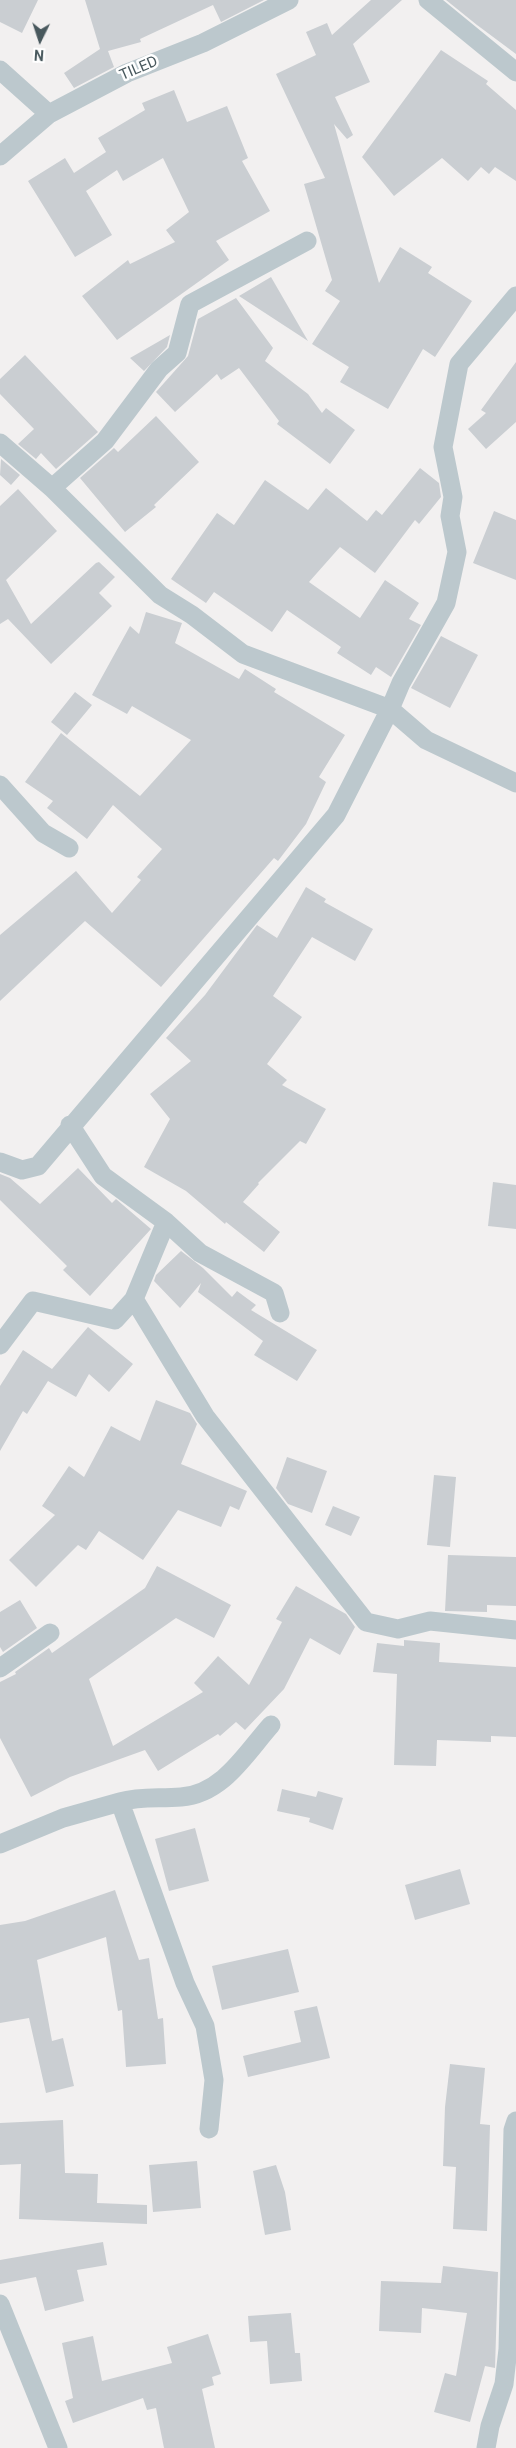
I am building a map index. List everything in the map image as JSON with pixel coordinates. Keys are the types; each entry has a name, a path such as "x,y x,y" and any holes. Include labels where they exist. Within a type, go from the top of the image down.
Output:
{"street":[{"name":"TILED","path":"0,156 49,114 127,73 203,43 289,0"},
{"path":"428,0 516,72"},
{"path":"0,70 49,114"},
{"path":"52,488 105,441 159,370 177,353 190,304 307,240"},
{"path":"0,1162 22,1170 38,1166 70,1125 188,991 336,815 390,709 401,683 446,603 457,552 450,516 453,497 443,446 459,364 516,296"},
{"path":"0,443 52,488 160,595 192,615 243,654 390,709 426,740 516,783"},
{"path":"0,786 43,833 69,848"},
{"path":"70,1125 103,1176 166,1222 200,1253 274,1293 280,1312"},
{"path":"0,1345 33,1301 115,1320 134,1299 166,1222"},
{"path":"134,1299 205,1416 366,1622 398,1629 430,1620 516,1630"},
{"path":"0,1668 50,1633"},
{"path":"0,1844 63,1818 137,1797 182,1797 203,1792 221,1783 272,1725"},
{"path":"120,1802 185,1983 205,2026 214,2080 209,2128"},
{"path":"486,2448 490,2426 504,2384 508,2349 513,2130 516,2121"},
{"path":"0,2304 58,2448"}],"building":[{"path":"0,0 38,0 22,33 0,22"},
{"path":"85,0 264,0 221,22 213,5 140,39 141,42 108,51 114,67 74,88 64,73 100,49"},
{"path":"371,0 402,0 353,44 370,82 335,97 353,135 347,139 334,124 379,283 400,247 432,267 428,273 472,301 435,357 423,349 388,409 340,382 349,367 312,344 340,301 325,291 332,280 304,184 325,178 276,74 316,55 306,32 327,23 332,35"},
{"path":"446,0 516,0 516,54 477,25"},
{"path":"441,50 488,81 486,84 516,110 516,181 495,167 489,174 481,167 468,181 442,158 394,196 362,157"},
{"path":"174,90 187,122 227,106 248,158 242,161 270,211 216,241 229,260 117,340 82,296 128,260 130,264 175,242 166,230 189,212 163,158 123,181 117,170 86,191 112,235 75,257 28,181 65,158 74,173 106,152 98,138 145,110 142,103"},
{"path":"271,277 308,341 239,296"},
{"path":"236,298 273,348 265,361 308,394 322,413 326,408 355,430 330,464 277,424 279,421 239,368 221,380 217,374 175,412 156,392 188,356 198,319"},
{"path":"170,335 167,347 144,371 130,358"},
{"path":"25,355 98,432 56,469 41,453 36,459 18,444 34,429 0,394 0,379"},
{"path":"516,362 516,422 486,449 468,429 486,413 481,410"},
{"path":"156,416 199,462 154,505 156,507 125,532 80,478 114,448 118,452"},
{"path":"1,459 20,475 11,485 0,475"},
{"path":"420,468 439,483 441,497 419,524 415,520 375,573 340,547 309,582 360,618 385,580 419,603 409,619 421,625 391,677 376,667 371,675 337,653 341,647 287,610 272,632 214,592 206,603 171,579 217,513 234,525 265,480 308,510 326,488 367,521 376,510 382,515"},
{"path":"18,489 57,531 6,580 31,624 96,563 99,562 115,577 99,593 112,606 51,664 8,619 0,624 0,506"},
{"path":"494,511 516,520 516,580 473,563"},
{"path":"146,612 182,623 175,643 239,679 245,669 276,689 274,692 345,735 319,777 326,782 306,824 278,861 274,858 161,987 85,921 0,1001 0,935 76,871 112,913 141,880 137,877 162,849 113,805 87,839 47,808 53,801 25,782 61,733 140,796 191,740 132,706 127,714 92,695 130,626 139,634"},
{"path":"441,636 478,655 450,708 411,688"},
{"path":"75,692 92,705 67,735 51,722"},
{"path":"306,887 326,899 324,902 373,929 355,961 312,937 273,996 302,1017 267,1064 287,1080 282,1085 326,1109 306,1144 300,1141 258,1183 243,1202 280,1232 264,1252 226,1222 225,1224 186,1191 144,1167 170,1119 150,1094 191,1061 166,1038 205,995 257,925 277,938"},
{"path":"78,1168 112,1203 116,1199 151,1229 90,1296 63,1270 67,1266 0,1200 0,1174 10,1178 40,1204"},
{"path":"493,1182 516,1185 516,1229 488,1226"},
{"path":"181,1251 203,1268 232,1297 237,1291 256,1305 251,1310 317,1350 297,1381 254,1355 263,1341 198,1292 201,1283 180,1308 154,1281 156,1275"},
{"path":"88,1327 133,1364 109,1392 89,1374 76,1397 48,1381 27,1414 23,1411 0,1451 0,1386 23,1350 52,1369"},
{"path":"156,1400 190,1413 197,1424 181,1464 247,1491 239,1510 230,1506 221,1527 178,1510 143,1560 99,1531 86,1550 78,1545 36,1587 9,1560 55,1515 42,1506 69,1466 84,1477 111,1426 140,1441"},
{"path":"287,1457 327,1471 312,1513 288,1504 276,1488"},
{"path":"434,1475 456,1477 450,1547 427,1545"},
{"path":"333,1506 360,1517 351,1536 325,1525"},
{"path":"448,1555 516,1557 516,1606 487,1605 487,1612 445,1611"},
{"path":"157,1566 231,1605 214,1638 176,1618 89,1679 113,1746 203,1692 194,1683 218,1656 249,1685 282,1622 276,1619 296,1586 346,1614 355,1627 340,1655 310,1638 284,1689 245,1730 236,1722 220,1736 218,1734 158,1771 145,1750 70,1777 31,1797 0,1738 0,1682 16,1674 15,1672 49,1648 52,1653 145,1588"},
{"path":"20,1600 37,1628 3,1652 0,1647 0,1612"},
{"path":"404,1640 440,1643 439,1662 516,1667 516,1737 491,1736 491,1742 437,1740 436,1766 394,1765 397,1674 373,1672 377,1643 404,1646"},
{"path":"282,1789 316,1797 318,1791 343,1798 333,1830 309,1822 310,1818 277,1811"},
{"path":"195,1828 209,1881 169,1891 155,1839"},
{"path":"460,1869 470,1904 415,1920 405,1885"},
{"path":"115,1890 139,1960 149,1958 158,2019 163,2018 166,2064 126,2067 122,2010 118,2011 106,1937 37,1960 52,2041 63,2038 74,2086 46,2093 29,2018 0,2023 0,1925 25,1921"},
{"path":"288,1949 299,1992 222,2010 212,1966"},
{"path":"317,2006 330,2058 248,2077 243,2056 301,2042 294,2011"},
{"path":"450,2064 485,2068 480,2124 490,2125 487,2231 453,2229 456,2167 443,2166 445,2107"},
{"path":"63,2120 65,2173 98,2174 97,2203 147,2205 147,2224 19,2219 21,2164 0,2165 0,2123"},
{"path":"197,2161 201,2208 153,2212 149,2165"},
{"path":"276,2165 285,2192 291,2230 265,2235 253,2171"},
{"path":"103,2242 107,2265 77,2270 84,2301 45,2311 36,2277 0,2284 0,2260"},
{"path":"443,2266 498,2272 495,2368 485,2366 470,2422 434,2412 445,2373 456,2376 467,2313 422,2308 421,2333 379,2331 381,2281 441,2283"},
{"path":"291,2313 295,2353 300,2353 302,2381 270,2384 267,2341 250,2342 248,2316"},
{"path":"208,2334 221,2374 212,2377 214,2385 202,2389 215,2448 164,2448 156,2408 147,2410 143,2398 73,2423 65,2401 73,2398 62,2343 93,2336 102,2381 172,2363 167,2347"}]}
